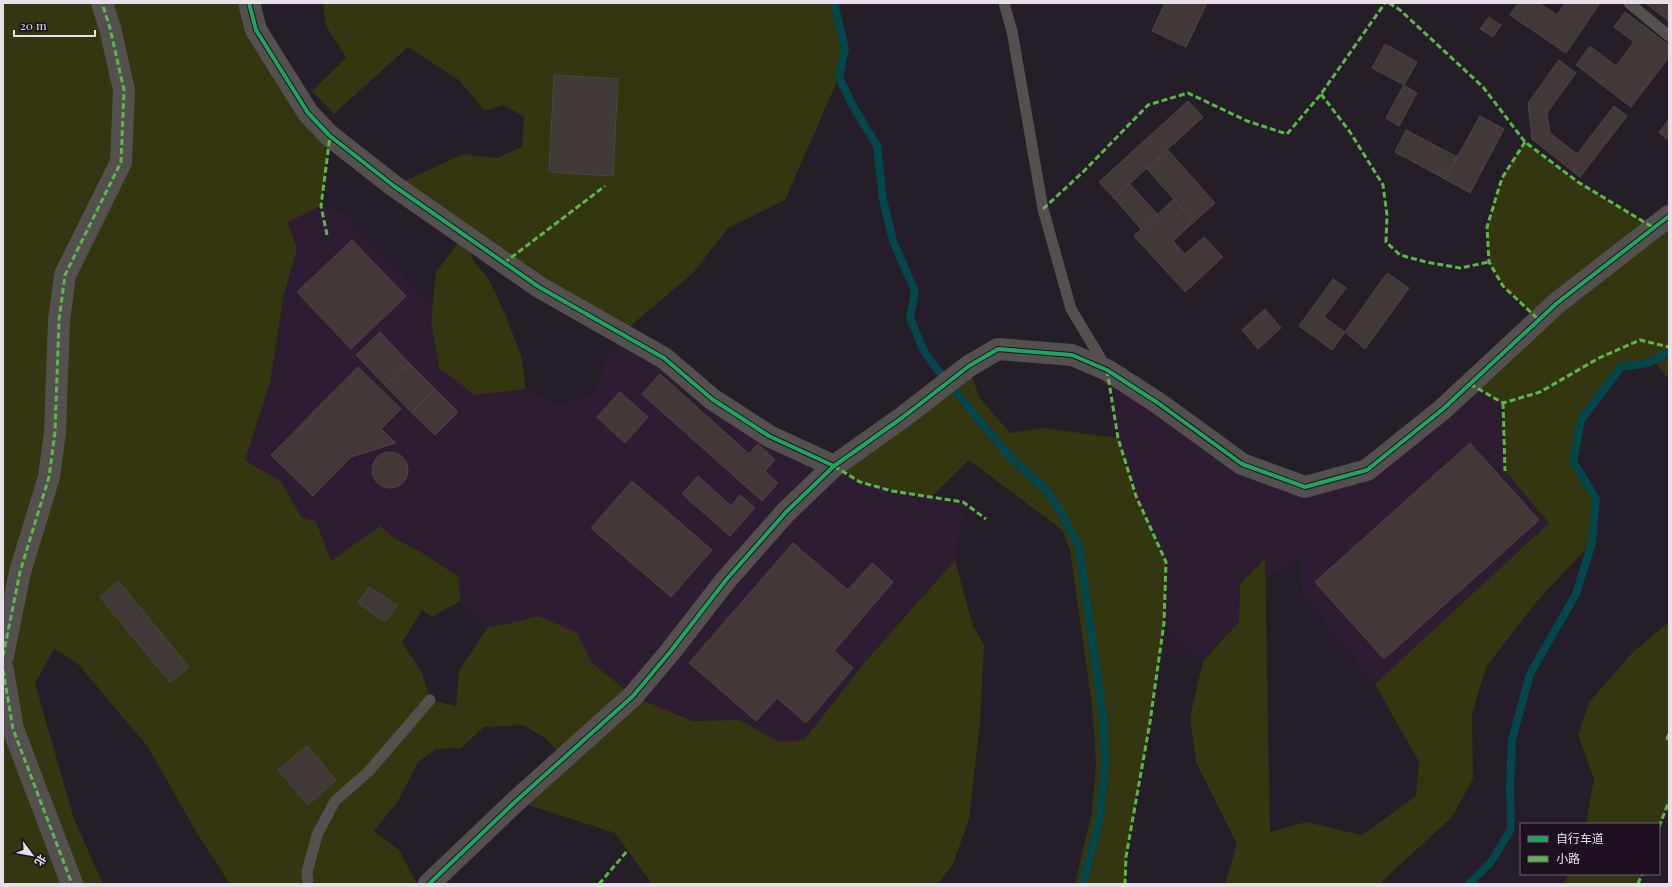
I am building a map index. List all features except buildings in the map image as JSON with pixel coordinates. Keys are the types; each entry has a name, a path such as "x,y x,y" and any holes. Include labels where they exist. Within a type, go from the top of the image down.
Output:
{"street":[{"path":"3,656 20,572 49,477 55,432 59,320 65,275 121,162 124,90 110,28 102,3"},
{"path":"249,3 256,30 285,77 308,113 336,141 394,186 539,287 664,358 712,399 769,436 834,466"},
{"path":"429,884 516,801 633,696 670,652 726,580 786,512 834,466 903,417 969,366 998,349 1072,355 1107,370 1158,403 1242,464 1305,487 1367,470 1443,409 1557,303 1669,216"},
{"path":"3,670 13,729 72,884"}],"lane":[{"path":"1004,3 1012,31 1043,209 1071,309 1107,370"},
{"path":"1629,3 1669,36"},
{"path":"308,884 307,872 317,836 335,801 369,771 430,700"}],"shaded area":[{"path":"321,206 341,211 432,305 431,321 475,395 526,389 557,405 594,396 606,362 621,334 712,399 892,491 963,502 955,560 865,662 804,740 779,743 740,720 692,721 633,696 591,662 577,633 507,624 488,627 460,601 459,577 422,552 394,538 380,527 331,561 316,521 302,518 281,482 245,460 270,383 284,294 297,249 288,221"},
{"path":"1107,370 1158,403 1305,487 1367,470 1470,384 1503,403 1505,471 1549,523 1375,684 1302,593 1301,556 1265,579 1265,559 1240,584 1239,622 1203,661 1164,623 1166,562 1136,496 1118,438"}],"green space":[{"path":"3,3 249,3 330,136 321,206 288,222 297,249 284,294 270,383 245,460 281,482 302,518 316,521 331,561 380,526 394,538 421,552 459,577 460,601 432,617 422,610 402,642 422,673 430,700 456,706 459,671 488,627 539,616 577,633 591,662 633,696 692,721 740,720 779,742 804,740 865,662 955,560 972,623 984,646 980,723 969,819 953,864 938,884 652,884 615,833 516,801 564,758 545,738 523,725 484,727 461,748 436,749 418,762 398,801 374,831 399,850 417,884 230,884 198,835 148,747 77,663 54,649 35,683 74,819 103,884 3,884"},
{"path":"323,3 836,3 835,7 845,49 839,77 785,200 728,228 693,273 621,334 464,236 474,262 488,278 505,314 521,355 526,389 475,395 439,368 431,321 436,272 464,235 394,186 463,154 497,158 522,147 524,117 504,105 485,111 459,80 408,47 334,114 312,91 346,58 326,26"},
{"path":"1525,142 1578,182 1654,228 1669,216 1669,380 1655,362 1621,367 1581,420 1574,461 1596,499 1592,543 1538,600 1486,667 1472,715 1473,779 1452,817 1379,884 1225,884 1237,844 1196,762 1190,717 1203,661 1239,622 1240,584 1265,558 1270,832 1306,822 1362,835 1416,796 1419,762 1375,684 1549,523 1505,471 1503,403 1470,384 1539,320 1503,286 1489,262 1487,227 1502,178"},
{"path":"969,366 979,397 1010,433 1043,428 1118,438 1136,496 1166,562 1164,623 1150,722 1126,857 1125,884 1075,884 1092,813 1096,762 1092,705 1070,550 1062,530 969,460 931,497 892,491 860,482 834,466"},
{"path":"1669,622 1669,801 1660,824 1660,823 1586,823 1594,779 1578,735 1589,702 1634,651"},
{"path":"1568,875 1642,875 1638,884 1563,884"}],"waterway":[{"path":"836,3 835,7 845,49 839,77 853,106 877,146 883,199 893,241 915,291 910,318 924,351 1008,455 1046,490 1061,512 1079,547 1103,718 1105,763 1100,817 1083,884"},
{"path":"1469,884 1491,862 1511,829 1510,787 1512,740 1530,674 1576,594 1592,543 1596,499 1573,461 1581,420 1621,367 1648,363 1669,352"}],"marked path":[{"path":"3,656 20,572 49,477 55,432 59,320 65,275 121,162 124,90 110,28 102,3"},
{"path":"1043,209 1084,171 1148,105 1188,93 1247,121 1287,134 1321,94 1385,3"},
{"path":"1389,3 1400,10 1483,87 1525,142 1578,182 1654,228"},
{"path":"1321,94 1350,132 1383,185 1387,215 1386,242 1400,255 1426,262 1460,268 1489,262"},
{"path":"327,235 321,206 330,136"},
{"path":"1525,142 1502,178 1487,227 1489,262 1503,286 1539,320"},
{"path":"504,263 605,186"},
{"path":"1470,384 1503,403 1540,392 1599,358 1640,340 1669,347"},
{"path":"1107,370 1118,438 1136,496 1166,562 1164,623 1150,722 1126,857 1125,884"},
{"path":"1503,403 1505,471"},
{"path":"834,466 860,482 892,491 963,502 986,519"},
{"path":"3,670 13,729 72,884"},
{"path":"1669,734 1667,739 1669,741"},
{"path":"1660,824 1669,801"},
{"path":"599,884 628,850"},
{"path":"1638,884 1642,875"}],"cycle path":[{"path":"249,3 256,30 308,113 330,136 394,186 539,287 664,358 712,399 769,436 834,466"},
{"path":"429,884 516,801 633,696 670,652 726,580 786,512 834,466 903,417 969,366 998,349 1072,355 1107,370 1158,403 1242,464 1305,487 1367,470 1443,409 1557,303 1669,216"}]}
